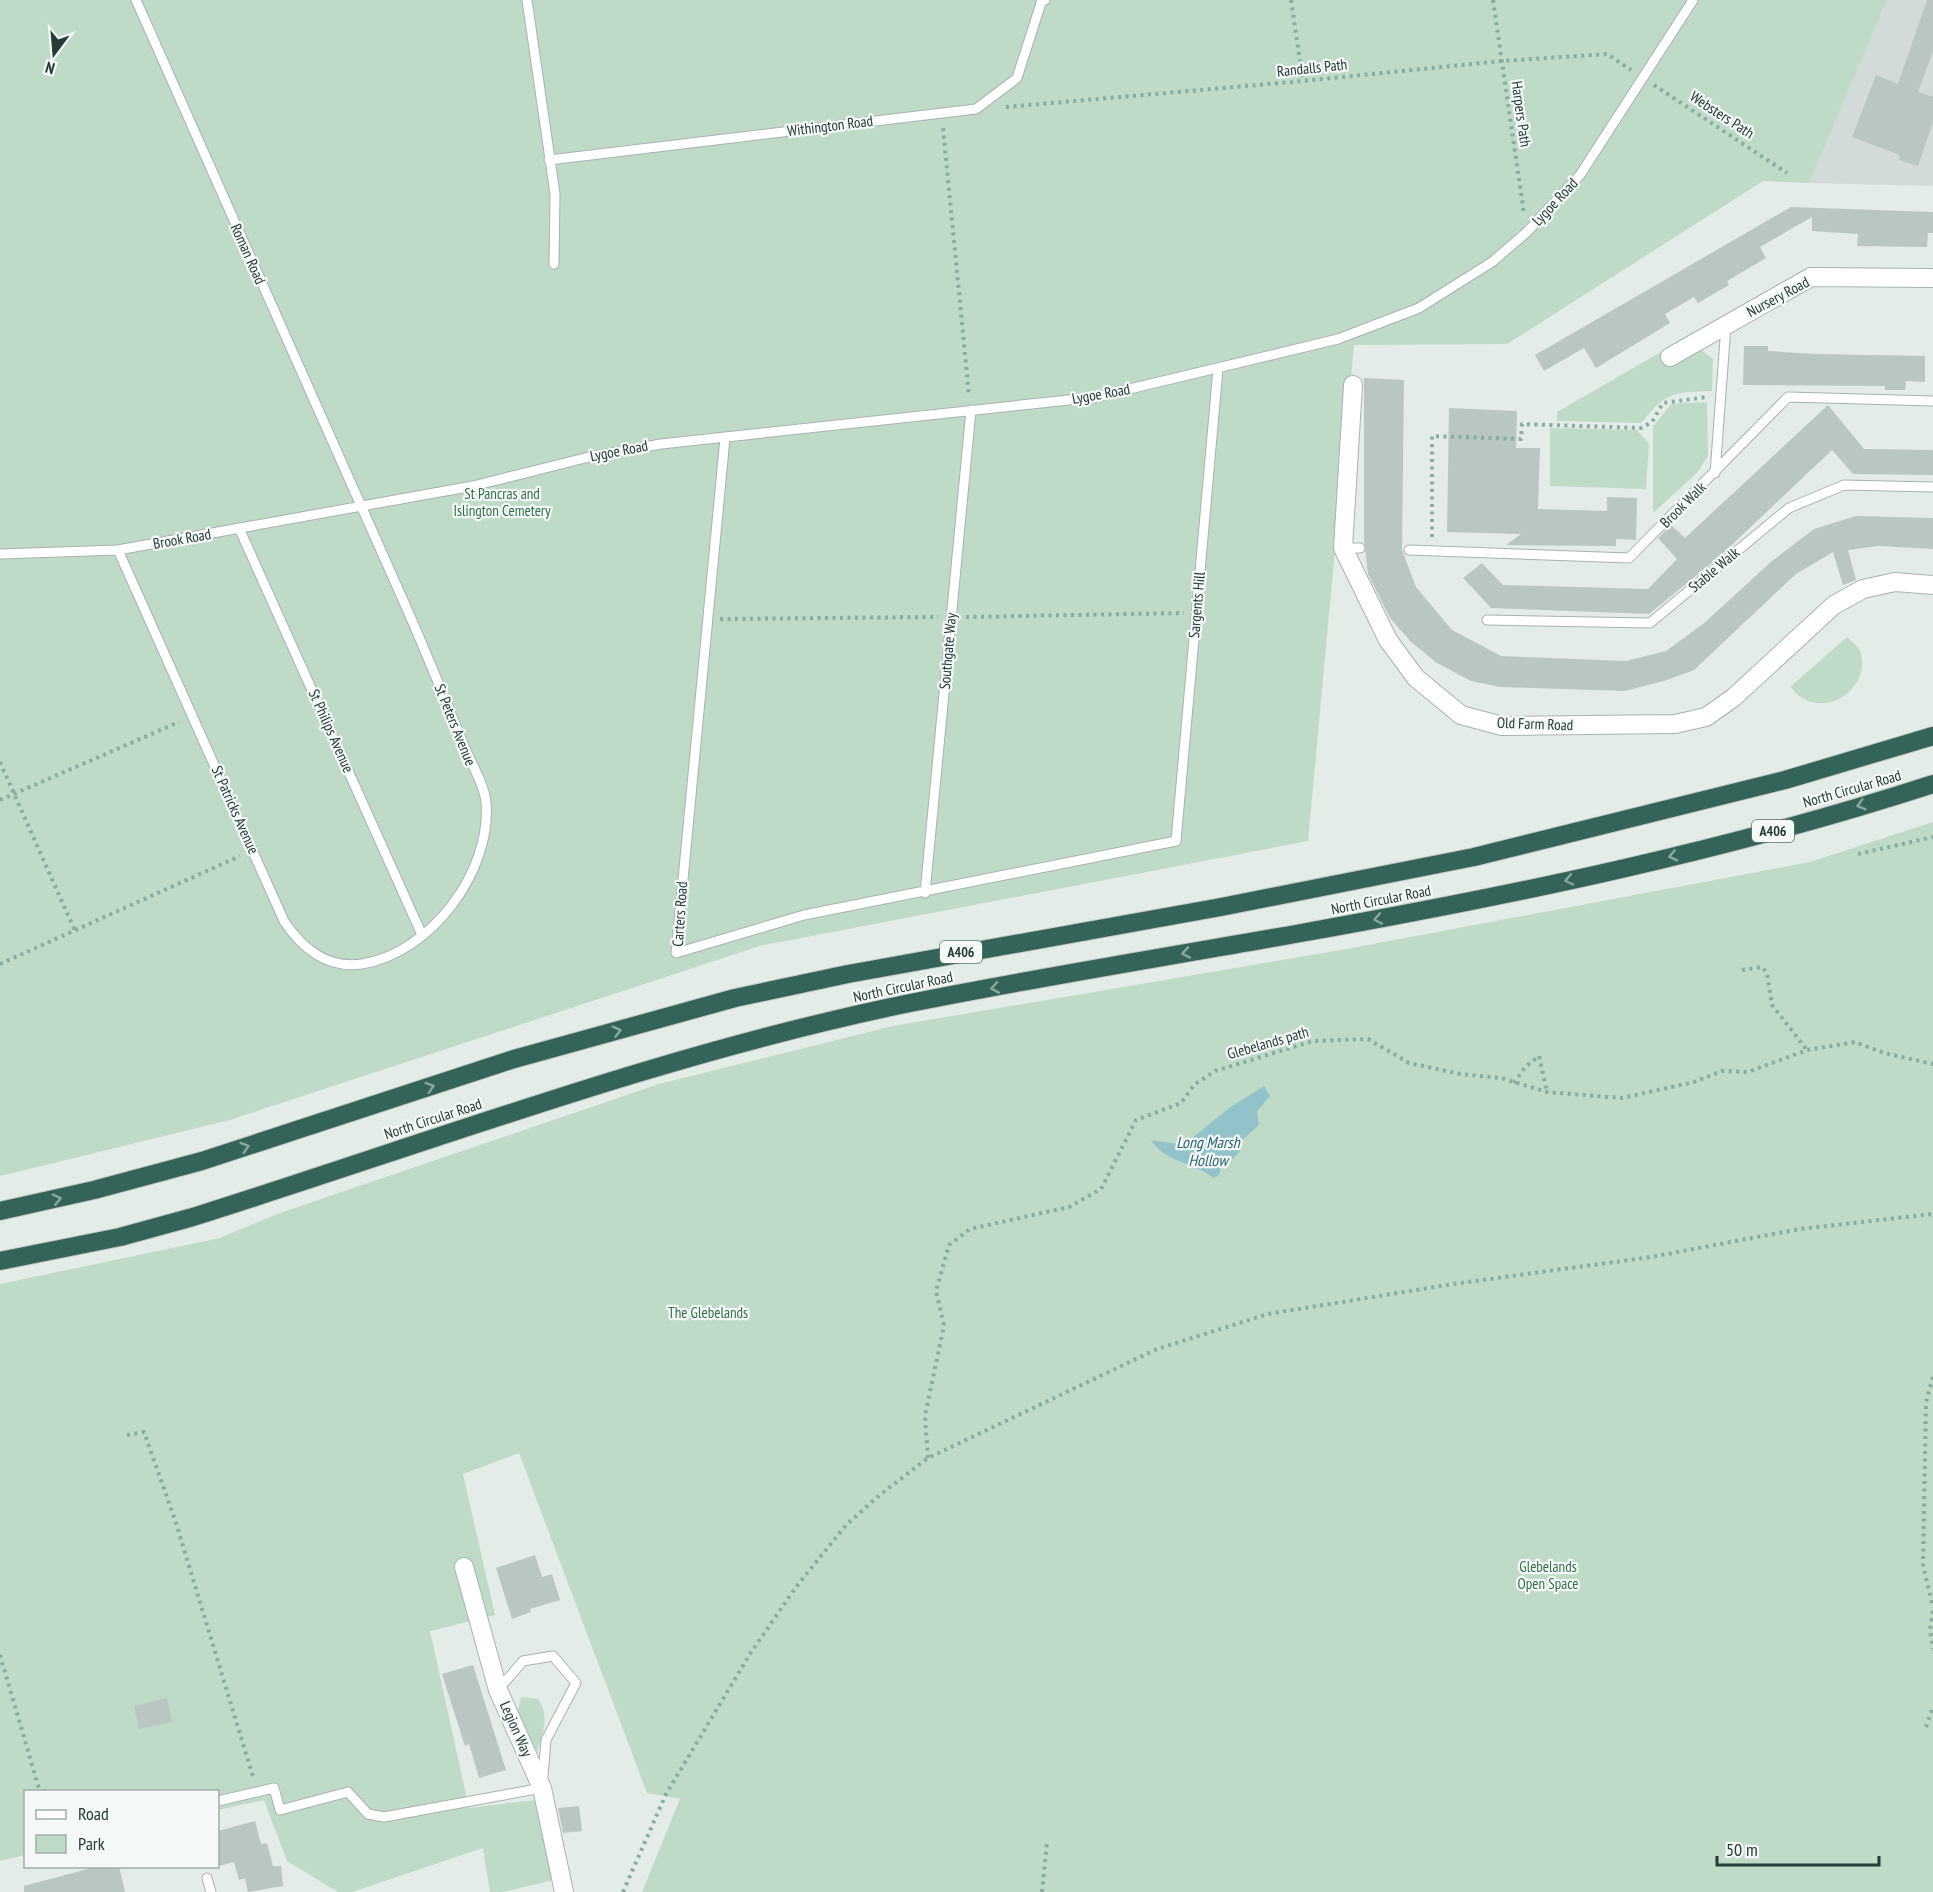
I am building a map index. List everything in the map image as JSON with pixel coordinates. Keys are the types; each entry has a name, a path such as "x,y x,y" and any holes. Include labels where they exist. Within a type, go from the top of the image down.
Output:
{"highway":[{"name":"North Circular Road","path":"0,1211 94,1191 202,1161 514,1059 735,998 848,974 1221,907 1474,857 1785,780 1933,736"},
{"name":"North Circular Road","path":"0,1261 120,1237 193,1217 638,1072 801,1027 911,1003 1479,899 1731,843 1928,786"}],"street":[{"name":"Nursery Road","path":"1670,357 1811,278 1933,278"},
{"name":"Old Farm Road","path":"1353,385 1352,548 1388,640 1416,678 1461,715 1502,726 1676,724 1706,717 1733,698 1834,605 1863,590 1895,582 1933,585"},
{"name":"Legion Way","path":"464,1567 498,1690 542,1788 559,1891"}],"lane":[{"name":"Roman Road","path":"136,0 362,507"},
{"path":"527,0 555,194 554,264"},
{"path":"976,109 1017,78 1041,3 1045,0"},
{"name":"Lygoe Road","path":"362,507 473,486 596,456 661,444 1096,398 1338,339 1419,308 1492,262 1527,232 1580,175 1693,0"},
{"name":"Withington Road","path":"549,160 976,109"},
{"path":"1715,473 1726,325"},
{"name":"Sargents Hill","path":"1176,841 1218,369"},
{"name":"Brook Walk","path":"1409,550 1629,558 1788,397 1933,401"},
{"name":"Southgate Way","path":"925,893 971,410"},
{"name":"Carters Road","path":"725,438 676,953 804,915 925,893 1176,841"},
{"name":"Stable Walk","path":"1487,620 1650,623 1789,508 1844,485 1933,487"},
{"name":"Brook Road","path":"0,554 118,550 362,507"},
{"name":"St Peters Avenue","path":"362,507 426,652 486,799 485,829 479,857 467,885 450,908 422,935"},
{"name":"St Philips Avenue","path":"239,528 422,935"},
{"name":"St Patricks Avenue","path":"118,550 284,921 299,943 322,959 356,965 383,960 422,935"},
{"path":"219,1801 274,1788 280,1810 348,1792 368,1814 384,1817 542,1788 546,1740 576,1683 553,1656 523,1661 498,1690"},
{"path":"207,1878 211,1892"}],"path":[{"path":"1292,0 1304,81"},
{"name":"Harpers Path","path":"1493,0 1527,232"},
{"name":"Randalls Path","path":"976,109 1304,81 1501,61 1607,54 1643,78"},
{"name":"Websters Path","path":"1643,78 1787,173"},
{"path":"942,112 971,410"},
{"path":"1432,551 1432,436 1521,440 1522,424 1641,428 1652,422 1664,403 1687,398 1720,397"},
{"path":"0,800 193,716"},
{"path":"0,762 75,931"},
{"path":"1858,854 1933,837"},
{"path":"0,964 252,850"},
{"path":"1742,970 1762,967 1767,973 1772,1005 1807,1050"},
{"name":"Glebelands path","path":"928,1458 925,1416 944,1325 936,1291 949,1245 970,1229 1069,1206 1101,1189 1136,1120 1181,1103 1194,1085 1215,1071 1313,1041 1368,1039 1408,1063 1460,1074 1502,1078 1547,1092 1622,1098 1694,1082 1722,1071 1748,1072 1807,1050 1855,1042 1884,1053 1933,1064"},
{"path":"1514,1083 1525,1068 1539,1056 1547,1092"},
{"path":"623,1892 666,1794 750,1654 796,1587 846,1525 881,1494 928,1458 1156,1349 1268,1314 1453,1284 1651,1257 1800,1229 1933,1214"},
{"path":"1933,1377 1926,1402 1923,1565 1933,1609 1930,1630 1933,1649"},
{"path":"127,1435 144,1432 176,1523 258,1793"},
{"path":"0,1655 40,1790"},
{"path":"1926,1727 1933,1707"},
{"path":"1042,1892 1047,1842"}],"shaded area":[{"path":"1887,0 1933,0 1933,186 1809,183"}],"green space":[{"name":"St Pancras and Islington Cemetery","path":"0,0 1887,0 1809,183 1763,181 1507,344 1354,345 1308,841 760,946 230,1120 0,1176"},
{"path":"1700,349 1713,359 1712,391 1687,392 1671,396 1658,405 1641,423 1557,421 1557,412 1661,352 1670,366"},
{"path":"1707,402 1708,456 1697,473 1653,513 1653,427 1671,404"},
{"path":"1550,428 1637,430 1649,444 1646,489 1550,486"},
{"path":"1847,637 1860,651 1862,663 1860,674 1848,693 1827,703 1816,703 1798,695 1790,687"},
{"path":"1933,822 1933,1892 642,1892 680,1799 647,1793 519,1453 463,1474 495,1615 430,1631 469,1808 535,1800 554,1880 503,1892 490,1892 483,1848 352,1892 338,1892 287,1861 264,1800 219,1810 219,1790 24,1790 24,1855 0,1861 0,1284 220,1238 277,1214 659,1084 893,1026 1347,949 1810,862"},
{"path":"521,1697 538,1699 542,1705 545,1718 537,1752 518,1711"}],"water":[{"name":"Long Marsh Hollow","path":"1264,1086 1270,1096 1257,1111 1259,1125 1241,1141 1240,1151 1233,1159 1225,1160 1218,1176 1213,1178 1199,1169 1164,1154 1151,1140 1184,1145 1229,1108"}],"building":[{"path":"1927,0 1933,0 1933,51 1918,92 1933,97 1933,122 1918,166 1899,160 1900,155 1852,137 1876,75 1898,84"},
{"path":"1791,207 1933,212 1933,233 1928,233 1927,247 1857,246 1858,234 1812,231 1812,217 1760,247 1766,258 1727,281 1729,285 1698,303 1694,297 1665,314 1670,323 1596,368 1584,348 1544,371 1535,355"},
{"path":"1744,346 1768,346 1768,351 1816,354 1925,356 1925,382 1906,381 1905,390 1885,390 1885,386 1743,385"},
{"path":"1364,378 1404,380 1402,550 1416,587 1452,630 1501,656 1626,661 1666,651 1703,624 1772,561 1814,529 1856,516 1933,518 1933,549 1878,546 1848,550 1856,580 1843,585 1833,552 1796,574 1694,670 1667,680 1625,691 1500,687 1471,681 1437,663 1411,642 1390,618 1368,574 1364,540"},
{"path":"1828,405 1864,449 1933,450 1933,475 1853,474 1832,450 1718,558 1649,614 1491,608 1463,578 1482,563 1503,585 1648,589 1677,559 1658,538 1671,525 1685,538"},
{"path":"1449,408 1517,411 1516,448 1540,448 1538,509 1607,511 1607,497 1637,498 1636,540 1616,539 1616,546 1506,545 1521,534 1447,532"},
{"path":"535,1555 542,1577 552,1574 560,1600 530,1609 531,1612 512,1619 496,1568"},
{"path":"473,1665 506,1770 479,1778 469,1744 465,1746 442,1674"},
{"path":"167,1698 172,1722 139,1729 134,1706"},
{"path":"579,1806 582,1831 563,1833 558,1808"},
{"path":"255,1821 261,1844 267,1843 273,1866 281,1866 283,1886 248,1892 245,1878 239,1880 234,1862 219,1866 219,1831"},
{"path":"92,1868 119,1868 125,1892 24,1892 24,1886"}],"park label":[{"name":"The Glebelands","path":"708,1313"},
{"name":"Glebelands Open Space","path":"1548,1576"}]}
